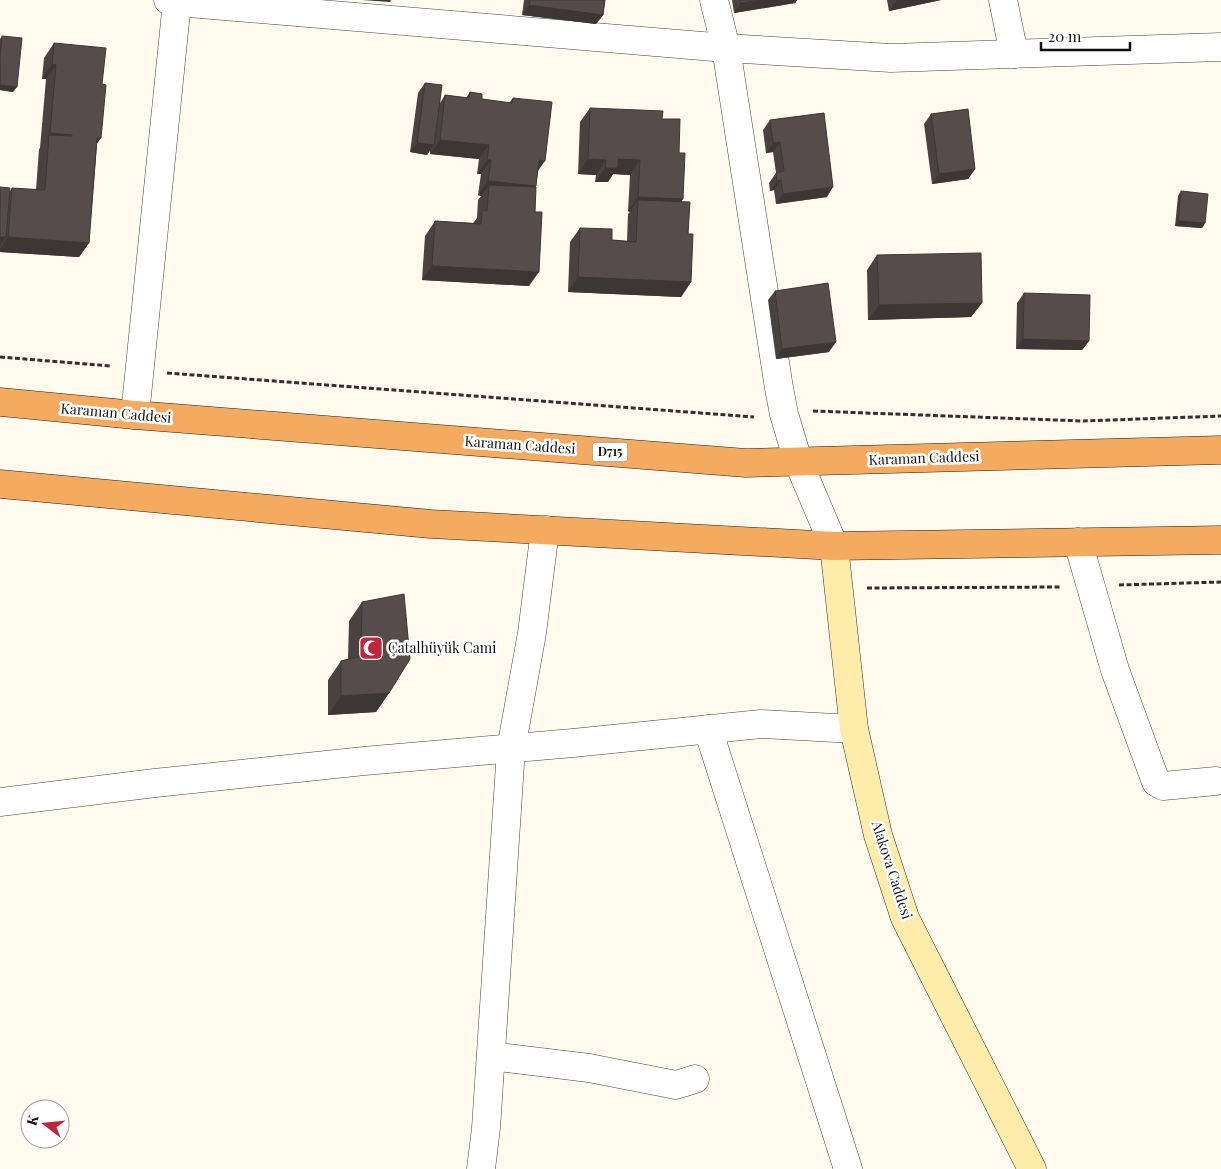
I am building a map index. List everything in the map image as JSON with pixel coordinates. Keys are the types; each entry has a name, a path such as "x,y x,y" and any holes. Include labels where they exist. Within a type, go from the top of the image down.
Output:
{"highway":[{"name":"Karaman Caddesi","path":"0,402 135,415 746,463 1221,450"},
{"path":"0,484 431,524 834,546 1221,540"}],"main road":[{"name":"Alakova Caddesi","path":"834,546 854,729 878,835 905,918 1032,1169"}],"street":[{"path":"714,0 726,48 784,414 798,461 834,546"},
{"path":"1003,0 1014,54"},
{"path":"135,415 173,1 291,6 726,48 891,58 1221,47"},
{"path":"481,1169 486,1128 511,749 532,633 544,530"},
{"path":"1078,542 1115,670 1156,782 1163,786 1216,781"},
{"path":"0,802 165,782 761,724 854,729"},
{"path":"708,729 848,1169"},
{"path":"491,1056 589,1068 676,1085 694,1079"}],"path":[{"path":"0,357 112,366"},
{"path":"161,372 755,417"},
{"path":"808,411 1083,421 1221,416"},
{"path":"1111,585 1221,582"},
{"path":"838,588 1065,587"}],"building":[{"path":"530,0 605,0 603,15 529,5"},
{"path":"740,0 761,0 741,3"},
{"path":"2,36 22,38 17,87 0,85"},
{"path":"54,43 106,48 102,84 106,85 101,138 97,138 89,243 8,237 12,188 45,190 49,135 72,136 50,133 56,65 52,64"},
{"path":"425,83 442,85 434,145 417,143"},
{"path":"470,92 482,94 482,99 512,103 513,98 552,102 545,161 539,160 536,186 488,181 491,160 487,160 489,145 440,140 445,95 469,98"},
{"path":"590,108 663,111 662,119 680,119 679,153 685,153 683,199 638,197 640,160 618,159 618,168 605,168 606,160 588,159"},
{"path":"968,109 975,169 939,174 931,114"},
{"path":"824,113 833,187 783,194 781,180 777,181 776,173 784,171 780,142 773,143 770,120"},
{"path":"489,185 536,187 535,212 542,212 539,272 432,266 435,221 481,224 482,210 487,211"},
{"path":"0,187 10,188 6,237 0,237"},
{"path":"1181,191 1208,194 1205,223 1178,221"},
{"path":"638,200 690,202 688,234 693,234 691,282 578,277 580,228 612,229 612,240 636,242"},
{"path":"981,253 982,303 879,305 877,255"},
{"path":"828,283 836,342 782,349 775,291"},
{"path":"1024,293 1090,295 1089,341 1023,339"},
{"name":"Çatalhüyük Cami","path":"404,594 410,659 389,693 341,696 341,661 361,656 362,602"}],"place":[{"name":"Çatalhüyük Cami","path":"371,648"}]}
